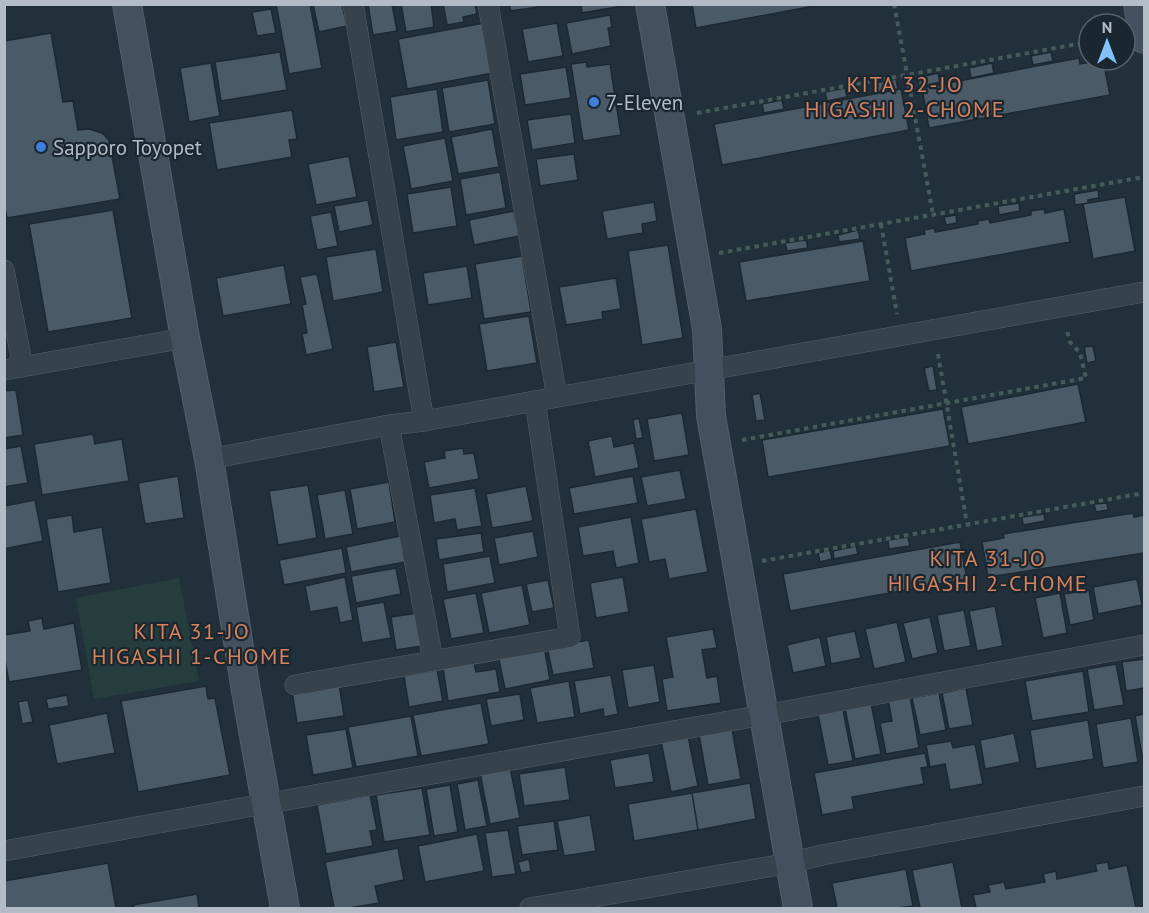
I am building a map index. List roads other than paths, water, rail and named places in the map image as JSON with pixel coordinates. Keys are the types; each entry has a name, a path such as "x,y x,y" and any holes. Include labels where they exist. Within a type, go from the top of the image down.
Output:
{"street":[{"path":"127,4 185,338 209,459 246,691 285,909"},
{"path":"353,4 424,421"},
{"path":"488,4 557,397"},
{"path":"650,4 707,329 711,416 798,909"},
{"path":"1138,4 1144,39"},
{"path":"4,270 14,368 185,338"},
{"path":"209,459 389,425 424,421 709,371 1144,292"},
{"path":"295,685 570,637 535,401"},
{"path":"389,425 433,660"},
{"path":"4,851 1144,645"},
{"path":"531,909 1144,796"}],"place":[{"name":"7-Eleven","path":"594,102"},
{"name":"Sapporo Toyopet","path":"41,147"}],"district":[{"name":"KITA 32-JO HIGASHI 2-CHOME","path":"905,96"},
{"name":"KITA 31-JO HIGASHI 2-CHOME","path":"988,570"},
{"name":"KITA 31-JO HIGASHI 1-CHOME","path":"192,644"}]}
